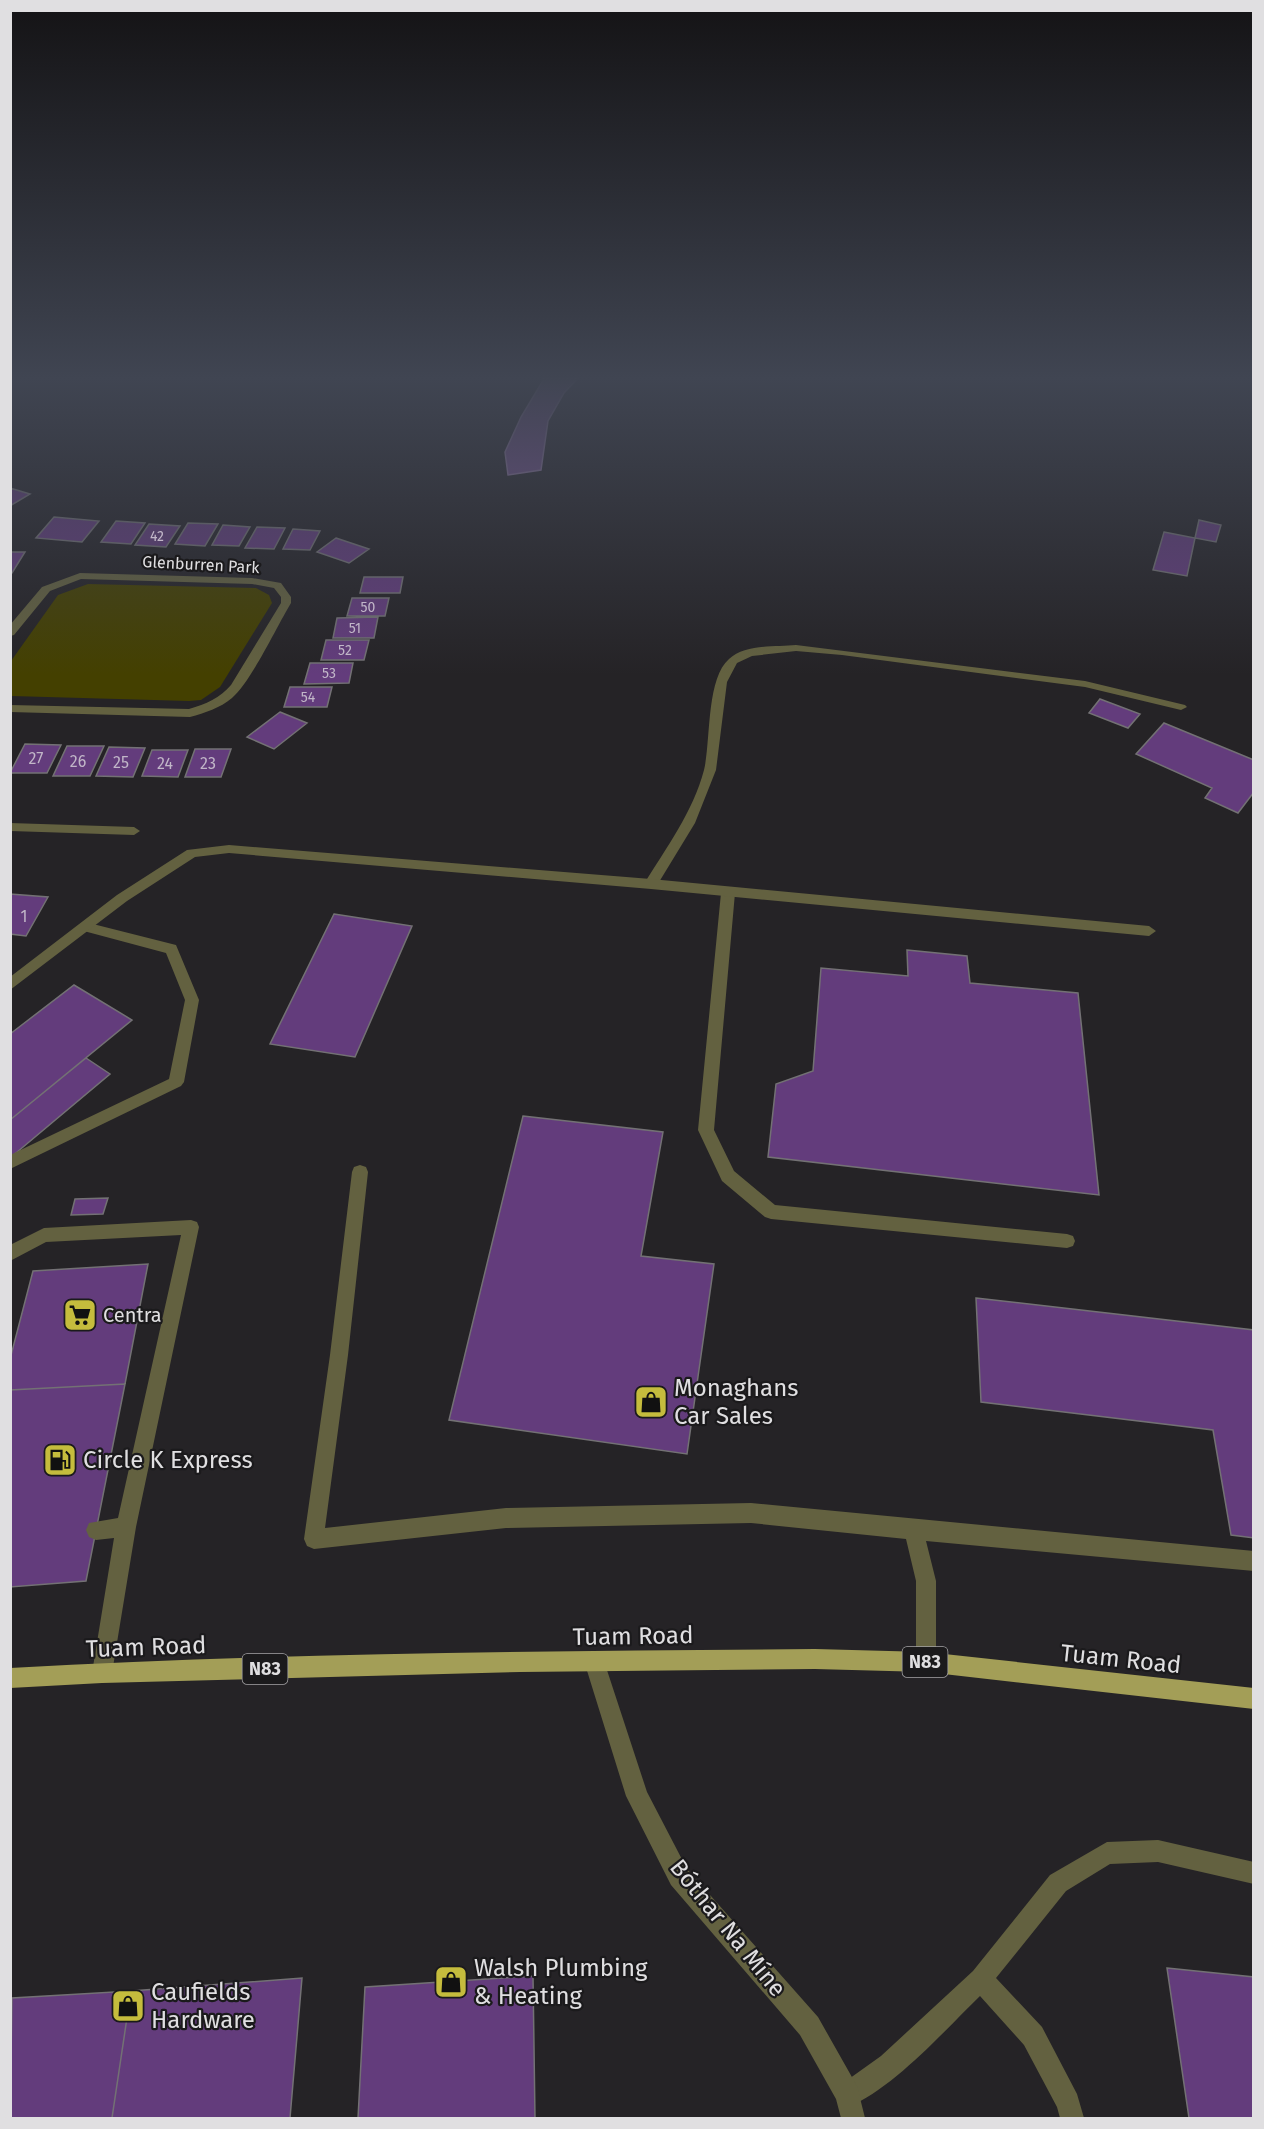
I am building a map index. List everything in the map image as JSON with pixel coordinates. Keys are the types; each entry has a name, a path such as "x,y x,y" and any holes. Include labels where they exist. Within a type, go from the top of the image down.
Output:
{"main road":[{"name":"Tuam Road","path":"10,1678 102,1673 815,1659 926,1662 1254,1700"}],"street":[{"name":"Glenburren Park","path":"10,633 46,589 80,576 252,581 277,585 286,597 286,603 236,687 230,694 206,709 190,713 10,708"},
{"path":"651,884 689,823 710,770 721,682 733,661 749,653 796,648 842,652 1085,684 1181,707"},
{"path":"10,827 135,831"},
{"path":"10,985 122,898 192,853 229,849 651,884 1149,931"},
{"path":"728,893 706,1130 728,1176 771,1212 1067,1241"},
{"path":"10,1163 176,1082 192,1000 171,949 85,927"},
{"path":"360,1172 339,1355 324,1448 314,1539 506,1518 751,1513 1254,1561"},
{"path":"10,1254 44,1235 191,1227 126,1527 102,1673"},
{"path":"96,1530 126,1527"},
{"path":"913,1530 926,1581 926,1662"},
{"name":"Bóthar Na Míne","path":"594,1662 637,1796 679,1877 809,2026 848,2095 853,2118"},
{"path":"848,2095 890,2065 981,1979 1058,1883 1107,1853 1158,1851 1254,1873"},
{"path":"981,1979 1033,2036 1068,2103 1072,2118"}],"shaded area":[{"path":"88,584 256,588 269,595 272,603 220,687 201,700 11,696 11,661 58,595"}],"building":[{"path":"10,488 30,494 10,506"},
{"path":"54,517 99,521 82,542 36,538"},
{"path":"1199,520 1221,525 1216,542 1195,538"},
{"path":"116,521 145,523 131,544 101,542"},
{"path":"188,523 218,524 205,546 175,544"},
{"path":"149,524 180,526 166,547 135,545"},
{"path":"223,525 250,527 239,546 212,545"},
{"path":"257,527 285,528 274,549 245,548"},
{"path":"293,529 320,531 310,550 283,549"},
{"path":"1164,532 1195,538 1187,576 1153,570"},
{"path":"336,538 369,549 349,563 317,552"},
{"path":"10,552 25,552 12,573 10,573"},
{"path":"364,577 403,577 400,593 360,593"},
{"path":"352,598 389,598 385,616 347,616"},
{"path":"378,617 374,638 333,638 337,618"},
{"path":"326,640 369,640 364,660 321,660"},
{"path":"310,663 353,663 349,683 304,684"},
{"path":"290,687 332,687 327,707 284,707"},
{"path":"1100,699 1140,714 1128,728 1089,713"},
{"path":"280,712 307,723 274,749 247,737"},
{"path":"1164,723 1254,760 1254,792 1238,813 1205,798 1212,788 1136,754"},
{"path":"25,744 61,745 47,773 10,773"},
{"path":"67,746 104,746 90,776 53,776"},
{"path":"109,747 145,748 133,777 96,776"},
{"path":"195,749 231,749 221,777 185,777"},
{"path":"152,750 188,750 178,777 142,776"},
{"path":"10,894 48,897 26,936 10,934"},
{"path":"334,914 412,926 355,1057 270,1044"},
{"path":"907,950 967,956 970,983 1078,993 1099,1195 768,1157 776,1084 813,1071 821,968 908,976"},
{"path":"74,985 132,1020 10,1120 10,1034"},
{"path":"86,1058 110,1074 10,1158 10,1120"},
{"path":"523,1116 663,1132 641,1256 714,1264 687,1454 449,1420"},
{"path":"108,1198 103,1214 71,1215 75,1199"},
{"name":"Centra","path":"148,1264 125,1384 10,1390 10,1359 33,1271"},
{"path":"976,1298 1254,1330 1254,1538 1231,1535 1213,1430 981,1402"},
{"name":"Circle K Express","path":"125,1384 86,1581 10,1587 10,1390"},
{"path":"1167,1968 1254,1977 1254,2118 1189,2118"},
{"path":"533,1976 535,2118 358,2118 365,1987"},
{"path":"302,1978 290,2118 112,2118 131,1991"},
{"path":"131,1991 112,2118 10,2118 12,1998"}],"place":[{"name":"Centra","path":"80,1315"},
{"name":"Monaghans Car Sales","path":"651,1402"},
{"name":"Circle K Express","path":"60,1460"},
{"name":"Walsh Plumbing & Heating","path":"451,1982"},
{"name":"Caufields Hardware","path":"128,2006"}]}
